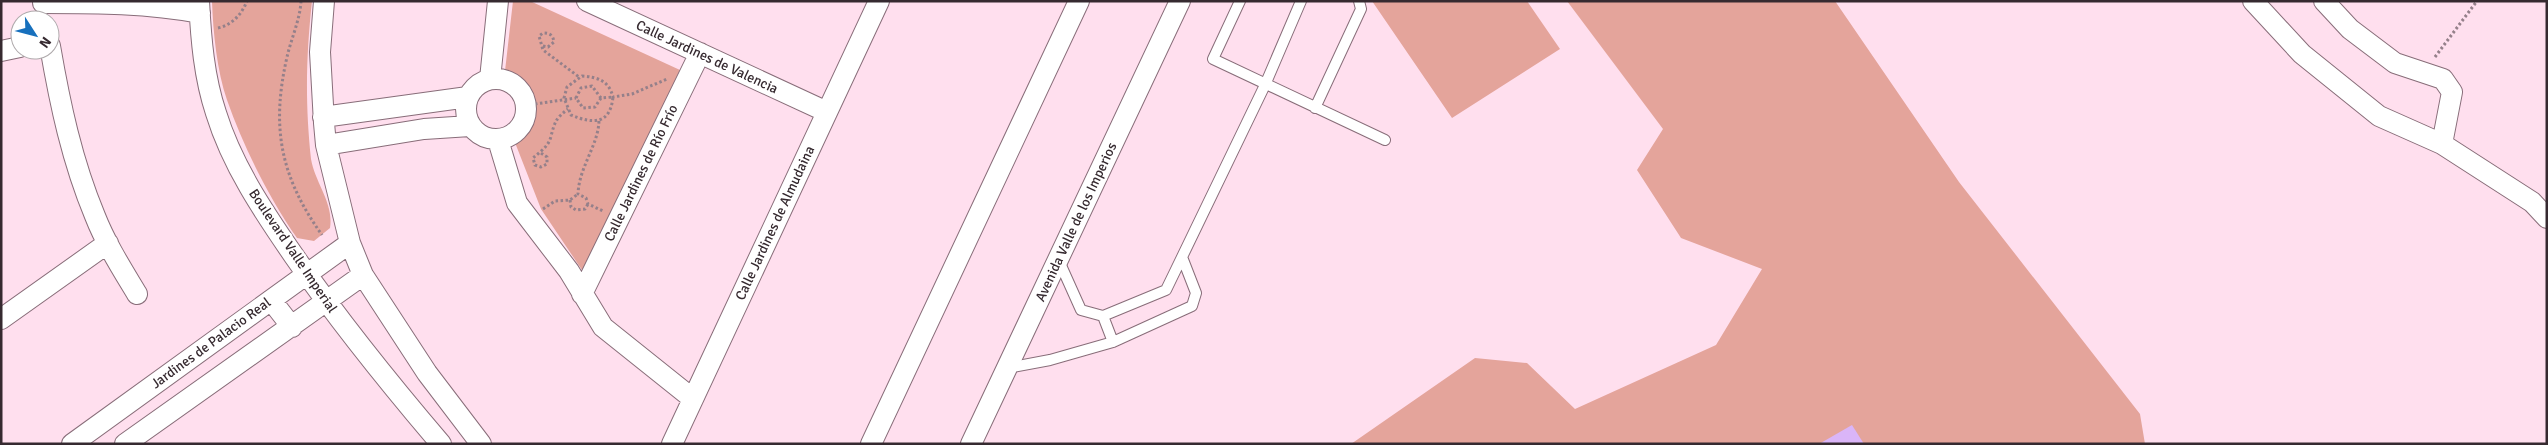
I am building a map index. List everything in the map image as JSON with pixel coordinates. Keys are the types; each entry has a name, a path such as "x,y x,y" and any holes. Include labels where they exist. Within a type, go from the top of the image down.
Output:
{"street":[{"path":"324,1 320,52 326,145 350,243 363,275 427,373 481,444"},
{"path":"490,79 498,1"},
{"name":"Calle Jardines de Valencia","path":"587,1 827,112"},
{"name":"Calle Jardines de Almudaina","path":"672,444 879,1"},
{"path":"871,444 1079,1"},
{"name":"Avenida Valle de los Imperios","path":"971,444 1180,1"},
{"path":"2253,1 2302,54 2379,116 2442,144 2532,202 2547,218"},
{"path":"2324,1 2350,29 2395,63 2443,79 2452,92 2442,144"},
{"path":"44,8 120,2 177,8 200,7"},
{"name":"Boulevard Valle Imperial","path":"200,7 202,55 216,114 235,159 258,204 326,303 441,444"},
{"name":"Calle Jardines de Río Frío","path":"582,294 700,53"},
{"path":"52,60 60,105 77,168 95,217 137,294"},
{"path":"490,79 506,80 520,90 526,105 524,121 514,134 498,140 482,137 470,126 465,112 468,97 477,85 490,79"},
{"path":"323,117 468,97"},
{"path":"378,110 382,136"},
{"path":"326,145 424,129 470,126"},
{"path":"498,140 517,203 569,271 603,327 693,399"},
{"path":"2,317 108,243"},
{"name":"Jardines de Palacio Real","path":"72,444 350,243"},
{"path":"125,444 363,275"},
{"path":"271,300 292,327"}],"lane":[{"path":"1240,1 1213,59 1384,140"},
{"path":"1058,260 1081,310 1103,316 1166,290 1265,85 1301,1"},
{"path":"1315,108 1360,9 1359,1"},
{"path":"1007,368 1050,360 1113,342 1192,306 1196,293 1182,257"},
{"path":"1103,316 1113,342"}],"path":[{"path":"213,28 225,26 235,19 243,11 247,1"},
{"path":"301,1 278,102 283,158 305,210 322,235"},
{"path":"2424,72 2477,1"},
{"path":"543,46 548,48 554,42 553,36 548,33 543,33 539,36 543,50 579,77 593,77 603,80 611,89 613,97 611,108 599,121 598,134 582,169 578,194 570,200 555,201 543,209"},
{"path":"579,77 567,87 564,98 568,110 571,115 582,120 599,121"},
{"path":"601,98 632,94 670,77"},
{"path":"576,98 581,88 592,86 601,98"},
{"path":"535,104 564,98 576,98"},
{"path":"576,98 583,108 589,109 595,107 601,98"},
{"path":"541,153 547,157 547,164 541,167 535,165 534,158 541,153 551,137 555,122 568,110"},
{"path":"578,194 586,198 588,204 610,215"},
{"path":"570,200 571,207 576,210 581,211 588,204"}],"shaded area":[{"path":"212,1 312,1 307,80 309,138 313,168 327,202 330,219 330,228 314,241 297,238 267,189 241,135 227,100 218,64"},
{"path":"513,1 530,1 680,70 584,273 541,209 514,140 528,126 532,118 533,109 532,102 524,88 505,71"},
{"path":"1372,1 1527,1 1560,49 1452,118"},
{"path":"1567,1 1835,1 1959,182 2140,414 2145,444 1351,444 1475,358 1527,363 1575,409 1716,345 1762,269 1681,238 1637,170 1663,129"},
{"path":"1852,425 1864,444 1819,444"}]}
